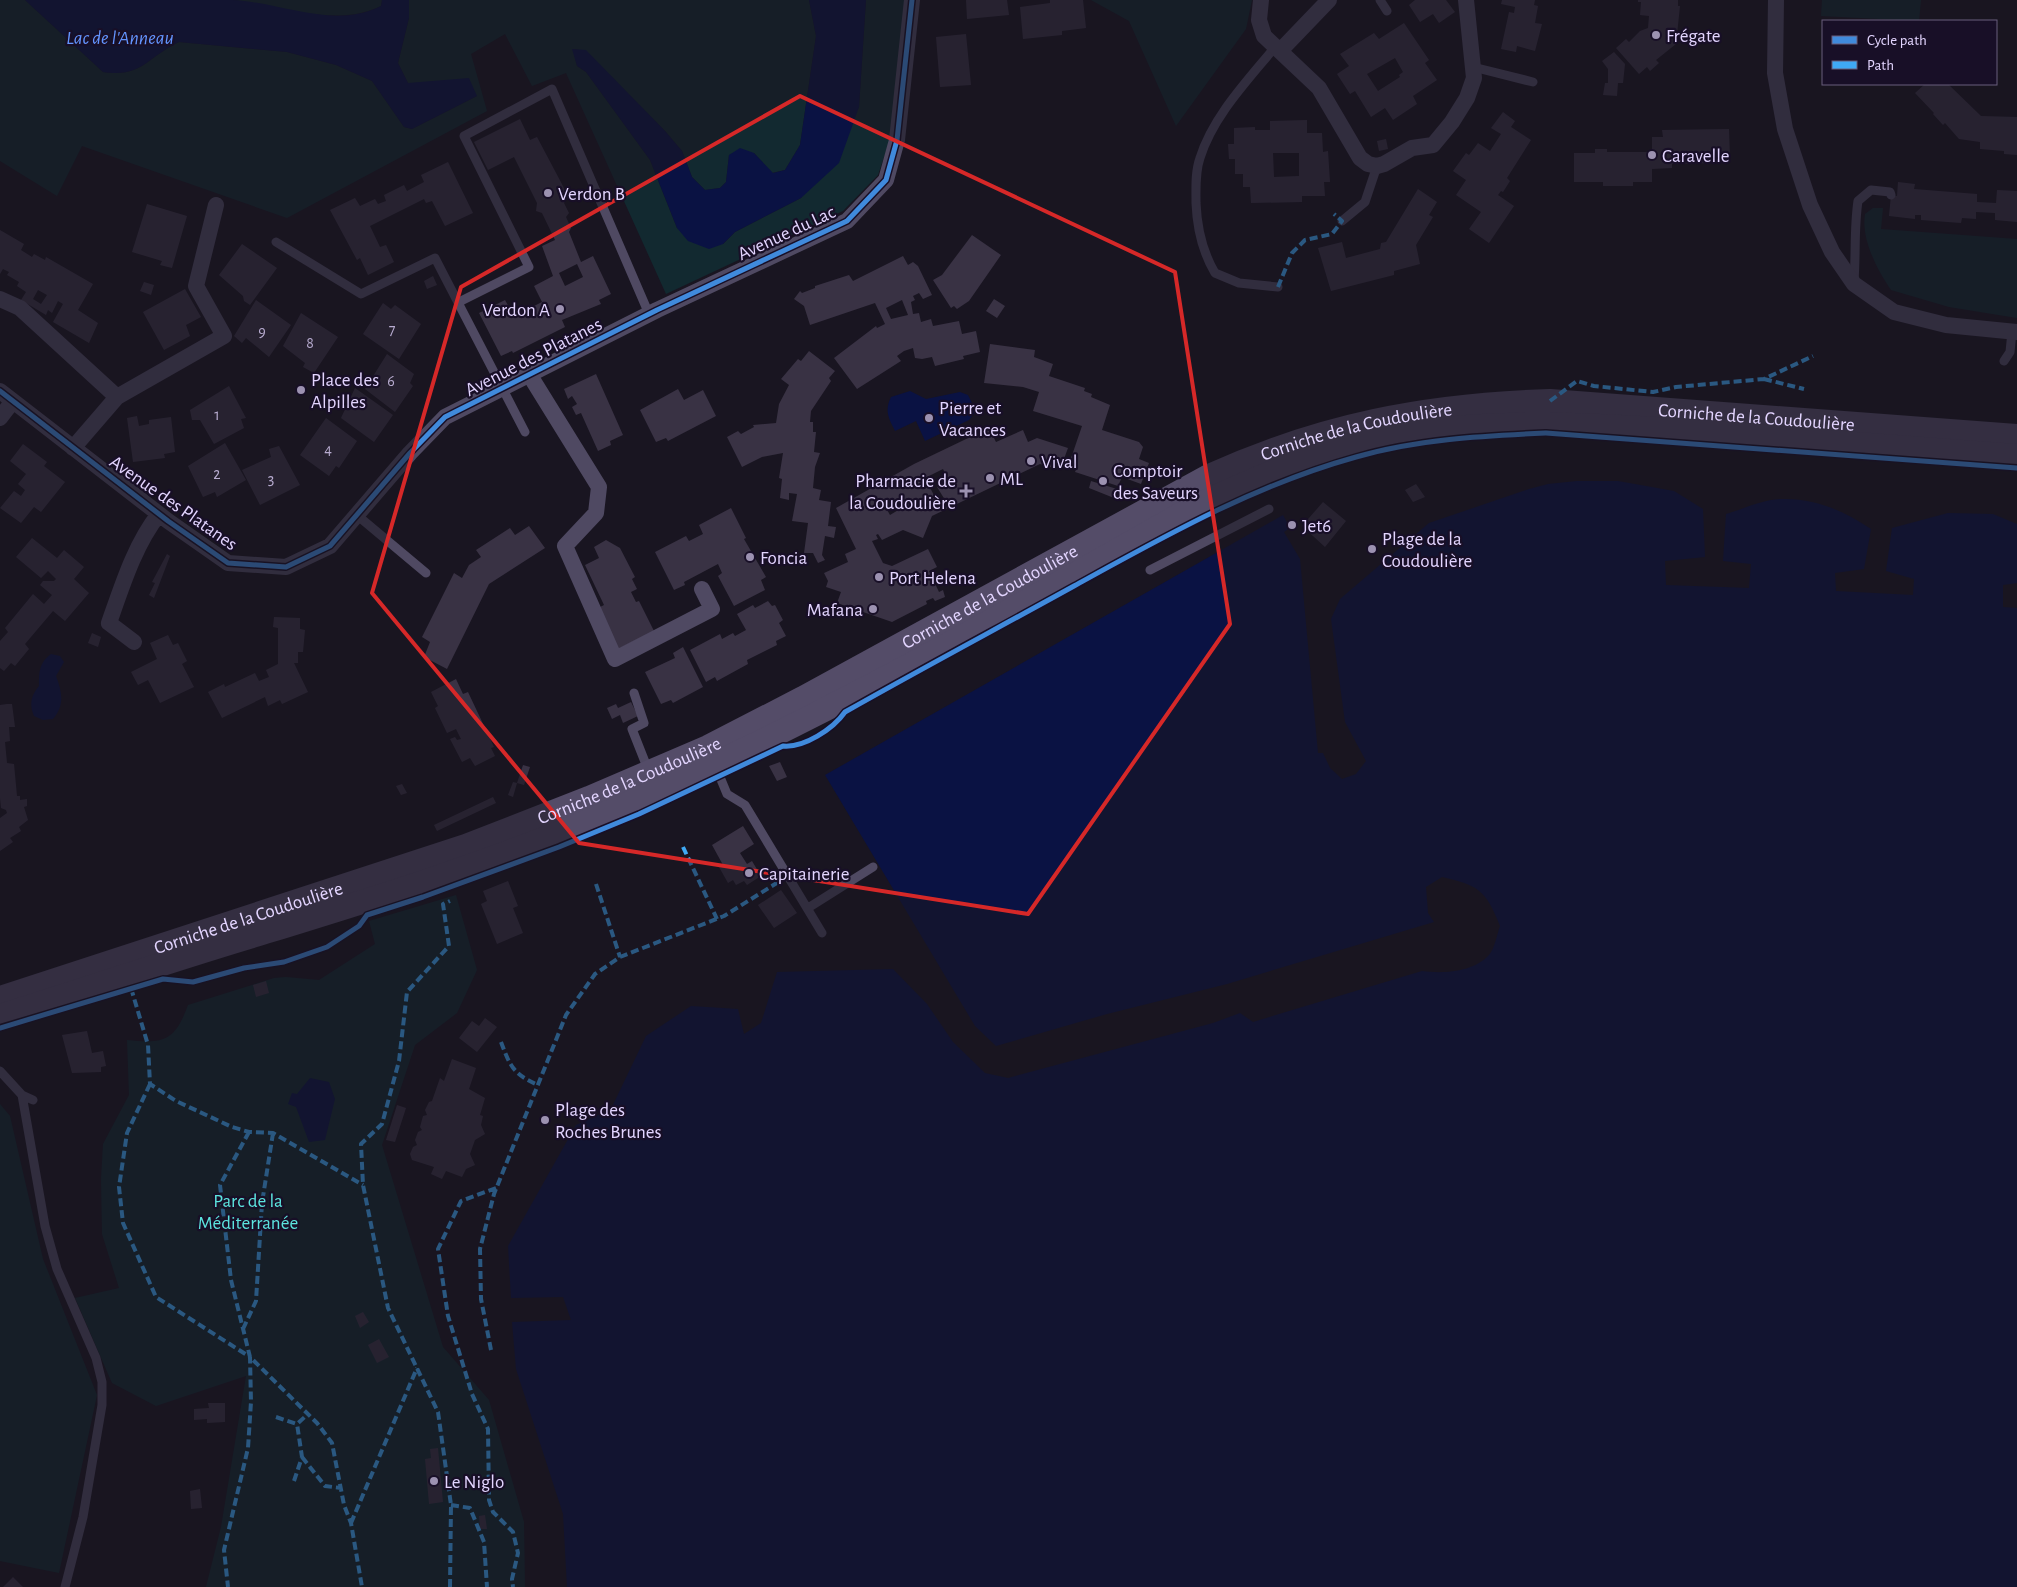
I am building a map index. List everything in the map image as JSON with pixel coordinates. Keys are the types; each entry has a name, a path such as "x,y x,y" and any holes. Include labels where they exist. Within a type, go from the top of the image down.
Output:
{"main road":[{"name":"Corniche de la Coudoulière","path":"0,998 405,868 521,825 649,773 711,756 848,697 1131,533 1208,477 1276,448 1365,422 1422,410 1473,404 1550,401 2017,436"},
{"name":"Corniche de la Coudoulière","path":"0,1016 430,880 593,818 711,756 974,601 1192,508 1252,480 1316,457 1375,440 1471,425 1555,423 1608,425 2017,456"}],"street":[{"name":"Avenue du Lac","path":"653,312 847,222 886,180 897,140 912,0"},
{"path":"1261,0 1258,12 1264,36 1319,88 1360,158 1368,164 1377,166 1384,164 1403,151 1433,145 1439,140 1467,98 1473,85 1473,67 1466,0"},
{"path":"1278,49 1329,0"},
{"path":"1776,0 1775,73 1785,129 1810,205 1832,252 1854,284 1894,312 1946,325 2014,332"},
{"path":"73,448 117,397 224,336 196,286 216,205"},
{"path":"0,299 20,308 117,397"},
{"name":"Avenue des Platanes","path":"6,396 160,514 228,563 286,567 330,546 358,516 410,453 445,418 653,312"},
{"path":"529,374 599,487 596,513 565,546 615,659 712,609 702,589"},
{"path":"0,418 6,396"},
{"path":"134,642 110,623 120,590 149,527 160,514"}],"lane":[{"path":"1380,0 1387,11"},
{"path":"1278,49 1240,91 1207,140 1200,158 1196,178 1196,213 1199,236 1215,273 1239,283 1278,287"},
{"path":"1473,67 1533,82"},
{"path":"458,302 529,267 464,136 552,89 653,312"},
{"path":"1342,221 1365,202 1377,166"},
{"path":"1854,284 1857,243 1855,218 1858,201 1871,190 1890,192 1891,196"},
{"path":"276,242 362,294 435,258 525,432"},
{"path":"2004,361 2010,352 2014,332"},
{"path":"1150,570 1269,509"},
{"path":"358,516 426,573"},
{"path":"634,693 644,723 632,729 649,773"},
{"path":"711,756 727,794 745,805 822,932"},
{"path":"808,908 873,867"},
{"path":"0,1071 22,1095 33,1100"},
{"path":"22,1095 46,1226 57,1269 96,1358 102,1382 102,1405 83,1517 65,1587"}],"highlighted area":[{"path":"800,96 1175,272 1230,624 1028,914 579,843 372,593 461,287"}],"green space":[{"path":"0,0 25,0 103,72 127,72 136,69 179,42 287,52 336,65 372,81 404,127 412,129 477,96 408,83 398,63 409,18 409,0 809,0 816,36 800,145 785,170 772,173 754,153 729,155 726,182 720,188 705,190 692,177 682,151 665,131 586,51 573,49 577,66 586,72 650,160 677,228 723,244 735,232 801,198 859,107 866,0 907,0 892,133 878,175 843,211 666,294 566,73 532,86 505,34 471,54 487,111 287,218 82,146 57,196 0,161"},
{"path":"233,0 382,0 381,6 364,12 346,15 327,15"},
{"path":"1091,0 1252,0 1246,29 1176,126 1129,21"},
{"path":"1822,0 1921,0 1919,20 1821,16"},
{"path":"1873,208 1883,208 1881,229 2017,239 2017,318 1949,307 1891,290 1871,254 1865,234 1865,214"},
{"name":"Parc de la Méditerranée","path":"456,895 477,970 457,1013 415,1045 382,1145 443,1347 489,1400 524,1522 525,1587 206,1587 221,1527 246,1376 156,1406 112,1383 75,1298 119,1288 102,1234 101,1179 103,1144 129,1095 127,1040 150,1041 166,1038 178,1026 188,1005 274,978 286,977 319,980 375,944 369,921"},
{"path":"0,1104 10,1116 43,1259 97,1395 59,1573 0,1561"}],"water":[{"name":"Lac de l'Anneau","path":"25,0 232,0 307,13 344,15 363,13 381,6 382,0 409,0 409,18 398,63 408,83 469,78 477,96 412,129 404,127 372,81 336,65 287,52 179,42 136,69 116,73 103,72"},
{"path":"809,0 866,0 859,107 839,163 801,198 735,232 723,244 709,249 688,241 677,228 650,160 586,72 577,66 572,49 586,50 665,131 682,151 692,177 705,190 720,188 726,182 729,155 740,148 754,153 773,173 785,170 800,145 816,36"},
{"name":"Pierre et Vacances","path":"910,391 926,399 960,392 968,395 976,411 969,420 925,441 916,421 895,431 889,419 888,407 891,397"},
{"path":"1577,481 1618,481 1674,491 1703,509 1705,557 1665,561 1666,585 1749,588 1751,564 1723,561 1726,514 1768,501 1794,499 1818,503 1840,511 1871,529 1864,569 1835,573 1836,591 1913,595 1914,579 1886,571 1892,528 1948,513 1993,514 2017,524 2017,583 2003,585 2003,607 2017,608 2017,1587 567,1587 563,1514 516,1369 512,1322 571,1320 563,1297 511,1298 508,1246 576,1125 611,1109 646,1036 691,1006 738,1009 744,1034 761,1023 777,972 893,969 927,1004 953,1042 985,1073 1008,1078 1213,1023 1240,1013 1253,1022 1422,971 1458,971 1483,961 1489,955 1500,926 1490,904 1479,891 1464,883 1442,877 1426,887 1428,913 1434,922 1227,984 1107,1014 996,1046 975,1026 825,775 1283,515 1290,528 1284,532 1300,559 1318,753 1323,753 1330,768 1342,779 1356,774 1366,761 1345,722 1331,619 1340,599 1429,523 1529,489 1548,484"},
{"path":"51,654 60,656 64,662 56,676 61,693 61,703 53,719 43,720 34,716 32,700 39,686 42,664"},
{"path":"310,1078 329,1082 335,1099 325,1140 309,1142 296,1107 288,1104 292,1093 297,1094"}],"building":[{"path":"966,0 1007,0 1009,15 967,19"},
{"path":"1050,0 1083,0 1086,28 1062,31 1062,35 1023,39 1020,7 1050,3"},
{"path":"1415,0 1446,0 1455,12 1439,23 1433,14 1420,22 1409,5"},
{"path":"1502,0 1535,0 1534,5 1538,6 1535,23 1542,24 1535,51 1517,46 1516,52 1501,49 1509,12 1514,13 1515,7 1501,4"},
{"name":"Frégate","path":"1638,0 1678,0 1678,6 1680,6 1676,44 1656,60 1659,63 1650,71 1647,67 1639,74 1616,48 1626,39 1629,42 1640,31 1648,28 1649,16 1640,15 1641,2 1638,2"},
{"path":"1404,23 1429,60 1425,63 1437,80 1413,96 1417,104 1393,120 1385,108 1371,117 1355,91 1350,94 1337,74 1349,66 1340,54 1374,33 1379,39","holes":["1395,58 1403,72 1399,75 1400,77 1378,91 1367,74"]},
{"path":"966,34 971,85 940,87 936,37"},
{"path":"1614,52 1625,64 1623,83 1618,83 1617,96 1603,95 1605,83 1608,83 1608,69 1602,61"},
{"path":"1924,85 1949,85 1981,116 2017,117 2017,155 2004,154 2004,151 1980,149 1980,142 1959,139 1945,123 1943,125 1915,93"},
{"path":"1503,112 1515,121 1511,127 1531,140 1507,178 1510,181 1503,192 1501,191 1498,195 1514,206 1489,243 1469,229 1481,212 1456,195 1466,180 1453,171 1466,153 1469,155 1478,143 1490,151 1501,134 1491,128"},
{"path":"520,119 530,140 537,137 564,188 567,198 564,203 569,213 566,217 571,228 569,232 581,262 593,256 611,294 599,300 601,304 562,320 565,327 513,353 512,351 501,356 479,313 505,300 514,316 542,302 534,286 553,276 542,246 555,240 542,213 536,211 537,203 514,157 488,170 474,142","holes":["577,264 583,277 565,286 559,273"]},
{"path":"1307,120 1307,133 1322,133 1323,152 1328,151 1330,182 1324,182 1325,196 1302,196 1302,202 1251,203 1250,187 1243,187 1243,174 1235,174 1235,159 1229,159 1228,144 1234,144 1234,128 1255,127 1255,130 1270,130 1270,121","holes":["1273,153 1299,153 1299,176 1274,177"]},
{"name":"Caravelle","path":"1729,129 1730,158 1710,158 1711,163 1672,164 1672,168 1652,169 1652,182 1633,182 1633,186 1603,186 1603,182 1574,182 1574,153 1595,153 1595,149 1607,149 1607,152 1652,152 1652,137 1663,137 1662,130"},
{"path":"1386,139 1388,149 1379,151 1377,141"},
{"path":"448,162 473,213 445,226 432,201 426,203 424,199 370,226 380,247 386,245 394,262 368,275 360,258 357,260 330,210 355,198 360,206 375,199 378,204 386,201 384,195 404,185 407,191 424,182 421,175"},
{"path":"1898,182 1915,184 1914,189 1977,194 1977,202 1996,203 1997,190 2017,191 2017,222 1995,220 1995,213 1976,212 1976,219 1962,218 1961,223 1921,220 1921,215 1915,215 1915,219 1889,216 1891,195 1897,196"},
{"path":"1418,189 1437,202 1429,215 1433,217 1416,245 1420,264 1394,271 1394,275 1331,291 1318,248 1342,242 1346,258 1380,249 1381,243 1386,242"},
{"path":"147,204 187,216 172,268 160,265 162,261 132,252"},
{"path":"0,230 24,244 21,250 32,257 34,254 45,260 46,257 93,284 78,310 98,323 89,343 53,322 63,304 58,301 52,313 48,310 46,315 21,300 26,292 17,286 19,282 7,275 9,272 3,269 0,274","holes":["38,290 47,295 41,304 33,299"]},
{"path":"972,235 1001,255 969,301 957,309 954,306 951,308 933,280 942,275"},
{"path":"242,244 277,268 250,305 244,301 243,296 219,275"},
{"path":"903,256 908,265 913,262 918,266 932,295 923,299 919,293 913,296 915,300 911,302 913,314 919,313 921,322 931,319 933,326 959,321 962,334 976,331 980,352 963,356 964,359 935,366 932,357 915,358 913,348 897,356 901,361 857,389 834,358 876,326 877,328 885,324 875,303 810,325 804,306 794,299 800,291 802,293 815,288 815,286 849,275 853,281","holes":["902,300 908,315 891,319 886,308"]},
{"path":"433,276 437,285 427,289 424,281"},
{"path":"144,282 154,285 151,295 140,291"},
{"path":"185,289 201,317 186,325 190,336 164,350 143,312"},
{"path":"994,299 1005,306 997,318 986,311"},
{"path":"256,300 291,325 269,357 246,338 242,343 234,336"},
{"path":"383,303 391,309 395,305 421,324 399,359 363,334"},
{"path":"301,313 338,337 314,373 303,367 305,363 283,346"},
{"path":"990,344 1035,350 1034,357 1053,364 1049,376 1085,388 1084,391 1092,394 1091,397 1110,405 1102,430 1139,442 1143,447 1139,459 1149,463 1141,484 1122,477 1118,486 1075,472 1077,467 1069,464 1082,426 1033,411 1039,392 1023,387 984,383"},
{"path":"809,351 835,371 829,378 831,381 811,411 810,422 813,422 813,432 816,432 814,452 820,453 815,467 813,488 821,490 819,500 831,502 828,526 836,527 834,538 825,536 822,555 825,560 818,563 813,553 804,553 808,523 792,521 797,494 789,493 789,500 780,498 782,479 779,478 783,453 762,457 742,467 727,437 738,431 741,434 754,427 753,425 776,423 779,404 789,385 781,379 798,359 801,361"},
{"path":"387,354 414,374 410,383 413,386 395,412 365,389"},
{"path":"596,374 623,435 610,441 611,445 598,451 581,413 576,415 572,407 577,404 572,396 568,399 564,389"},
{"path":"229,386 246,418 241,419 244,428 214,444 200,420 192,420 190,410"},
{"path":"355,388 393,415 374,442 341,418"},
{"path":"678,389 684,400 703,390 716,416 668,441 666,438 656,442 640,410"},
{"path":"137,416 139,426 149,424 149,420 171,417 175,452 164,454 165,458 133,462 127,418"},
{"path":"326,418 357,441 339,468 336,466 329,476 300,455"},
{"path":"989,428 996,442 1023,430 1028,442 1037,438 1068,448 1060,470 1040,464 932,516 923,538 903,530 882,540 878,534 876,535 878,539 872,541 883,563 892,566 928,549 937,567 929,571 939,592 943,590 945,597 935,601 933,598 926,601 927,604 892,622 837,603 841,592 826,587 828,581 824,573 848,562 845,554 856,549 836,508 914,464","holes":["943,469 949,481 937,487 945,500 938,503 925,478","897,500 900,509 890,515 885,506"]},
{"path":"225,443 246,480 217,497 215,492 203,497 188,466"},
{"path":"23,444 47,462 44,466 65,482 41,512 34,507 21,523 0,508 14,491 21,496 25,490 18,484 26,474 10,461"},
{"path":"279,446 300,485 260,505 242,470 271,457 269,449"},
{"path":"1091,481 1117,489 1114,498 1089,488"},
{"path":"1416,484 1425,497 1413,502 1405,490"},
{"path":"1323,502 1346,521 1325,547 1302,526"},
{"path":"731,508 746,538 744,539 766,577 761,580 765,590 734,606 718,576 722,573 718,564 684,582 685,585 674,590 655,552 686,536 689,541 703,534 699,525"},
{"path":"529,526 545,548 489,584 447,669 424,657 430,642 422,637 454,573 462,578 469,565 481,557 476,550 510,528 515,535"},
{"path":"32,538 57,558 64,550 84,567 74,579 89,593 65,621 53,611 25,644 29,649 15,666 11,663 4,671 0,668 0,641 8,632 5,628 33,594 44,604 52,595 40,585 43,581 54,581 56,579 48,571 41,578 16,557"},
{"path":"606,540 620,548 635,577 632,579 637,589 631,592 636,602 639,601 654,631 618,649 598,608 604,605 585,565 599,558 594,547"},
{"path":"167,554 170,556 154,598 149,595 155,583 152,582"},
{"path":"768,601 772,606 775,605 783,620 779,623 786,636 776,641 777,645 747,660 748,664 717,681 715,677 706,682 690,650 720,634 722,639 733,633 735,636 746,630 737,614 753,605 755,608"},
{"path":"274,617 300,618 300,629 305,630 303,652 298,652 298,663 294,663 308,692 282,704 280,700 268,706 265,697 222,718 208,692 224,684 225,687 255,673 259,681 269,677 266,670 278,664 278,628 273,627"},
{"path":"92,633 101,637 98,647 88,643"},
{"path":"168,635 173,645 178,643 187,661 182,664 194,687 160,703 148,680 138,685 131,672 157,659 150,643"},
{"path":"683,647 703,687 673,703 671,700 661,704 645,672 675,658 673,653"},
{"path":"456,679 463,694 468,692 494,747 491,748 495,756 475,766 470,758 462,762 450,739 455,737 457,740 461,739 456,729 447,733 435,708 438,706 431,692"},
{"path":"631,702 638,716 623,723 620,715 612,719 607,708 616,704 618,708"},
{"path":"12,704 15,727 9,727 10,741 5,742 7,763 14,764 17,796 20,796 20,800 27,799 27,806 24,807 28,820 19,827 21,831 10,838 13,842 0,851 0,818 7,813 6,810 1,808 0,798 0,705"},
{"path":"780,762 787,777 777,781 769,766"},
{"path":"523,765 530,767 524,785 517,783"},
{"path":"513,782 517,783 513,797 508,795"},
{"path":"402,784 407,793 401,795 396,786"},
{"path":"493,797 496,803 437,831 434,825"},
{"path":"743,826 754,844 740,853 747,864 752,861 761,876 747,885 744,881 736,885 733,880 728,883 719,867 723,865 712,845"},
{"path":"508,881 518,906 513,908 523,933 497,944 481,904 487,901 483,891"},
{"path":"781,890 797,913 774,928 758,905"},
{"path":"266,981 269,993 256,997 253,985"},
{"path":"485,1018 497,1027 477,1052 459,1038 472,1021 479,1026"},
{"path":"87,1031 92,1053 103,1051 106,1066 101,1067 101,1072 72,1073 62,1035"},
{"path":"452,1059 476,1068 469,1089 485,1098 480,1115 483,1116 481,1125 485,1134 475,1140 470,1154 475,1165 466,1169 462,1177 446,1171 442,1179 431,1174 434,1167 412,1160 410,1154 413,1147 417,1145 415,1140 418,1132 422,1130 420,1127 423,1116 427,1115 425,1110 429,1102 432,1101 440,1078 444,1081"},
{"path":"397,1105 406,1108 395,1142 386,1140"},
{"path":"363,1312 369,1322 360,1328 355,1316"},
{"path":"379,1339 389,1357 377,1363 368,1345"},
{"path":"208,1403 225,1403 225,1422 207,1423 207,1419 194,1420 194,1409 209,1408"},
{"name":"Le Niglo","path":"438,1448 443,1502 429,1504 425,1459 431,1458 430,1449"},
{"path":"200,1489 202,1508 191,1509 190,1491"},
{"path":"485,1515 487,1529 480,1529 479,1516"},
{"path":"13,1577 23,1587 3,1587"}],"marked path":[{"path":"1278,287 1292,253 1305,240 1332,234 1342,221 1334,214"},
{"path":"1550,401 1577,381 1594,386 1653,392 1676,387 1764,379 1813,356"},
{"path":"1764,379 1804,389"},
{"path":"683,847 717,919"},
{"path":"491,1350 481,1299 480,1249 494,1194 566,1015 595,974 620,957 724,916 788,876"},
{"path":"596,884 620,957"},
{"path":"450,901 443,904 449,946 407,992 399,1061 382,1124 361,1144 363,1185 388,1308 438,1412 451,1505 450,1587"},
{"path":"131,988 148,1045 150,1084 176,1101 232,1127 249,1132 273,1133 363,1185"},
{"path":"501,1042 510,1063 518,1073 538,1085"},
{"path":"150,1084 127,1133 119,1187 123,1223 156,1297 250,1357 251,1402 248,1448 224,1550 228,1587"},
{"path":"249,1132 220,1185 231,1280 250,1357 317,1423 332,1443 344,1505 351,1523 362,1587"},
{"path":"243,1329 256,1301 262,1203 273,1133"},
{"path":"496,1188 461,1201 438,1249 448,1316 472,1394 488,1429 489,1500 493,1512 513,1532 518,1553 512,1579 513,1587"},
{"path":"351,1523 417,1368"},
{"path":"276,1417 297,1424 308,1414"},
{"path":"294,1481 302,1457 297,1424"},
{"path":"302,1457 325,1486 341,1488"},
{"path":"451,1505 470,1508 484,1542 487,1587"}],"cycle path":[{"path":"0,391 168,521 228,563 286,567 330,546 410,453 445,417 657,310 847,221 886,180 897,140 912,0"},
{"path":"0,1028 163,979 193,982 244,968 284,962 327,947 359,926 367,915 423,897 559,847 639,814 783,746 791,746 809,741 826,731 845,712 1108,567 1211,513 1282,482 1356,457 1426,442 1546,433 2017,468"}],"place":[{"name":"Frégate","path":"1656,35"},
{"name":"Caravelle","path":"1652,155"},
{"name":"Verdon B","path":"548,193"},
{"name":"Verdon A","path":"560,309"},
{"name":"Place des Alpilles","path":"301,390"},
{"name":"Pierre et Vacances","path":"929,418"},
{"name":"Vival","path":"1031,461"},
{"name":"ML","path":"990,478"},
{"name":"Comptoir des Saveurs","path":"1103,481"},
{"name":"Pharmacie de la Coudoulière","path":"966,491"},
{"name":"Jet6","path":"1292,525"},
{"name":"Plage de la Coudoulière","path":"1372,549"},
{"name":"Foncia","path":"750,557"},
{"name":"Port Helena","path":"879,577"},
{"name":"Mafana","path":"873,609"},
{"name":"Capitainerie","path":"749,873"},
{"name":"Plage des Roches Brunes","path":"545,1120"},
{"name":"Le Niglo","path":"434,1481"}]}
